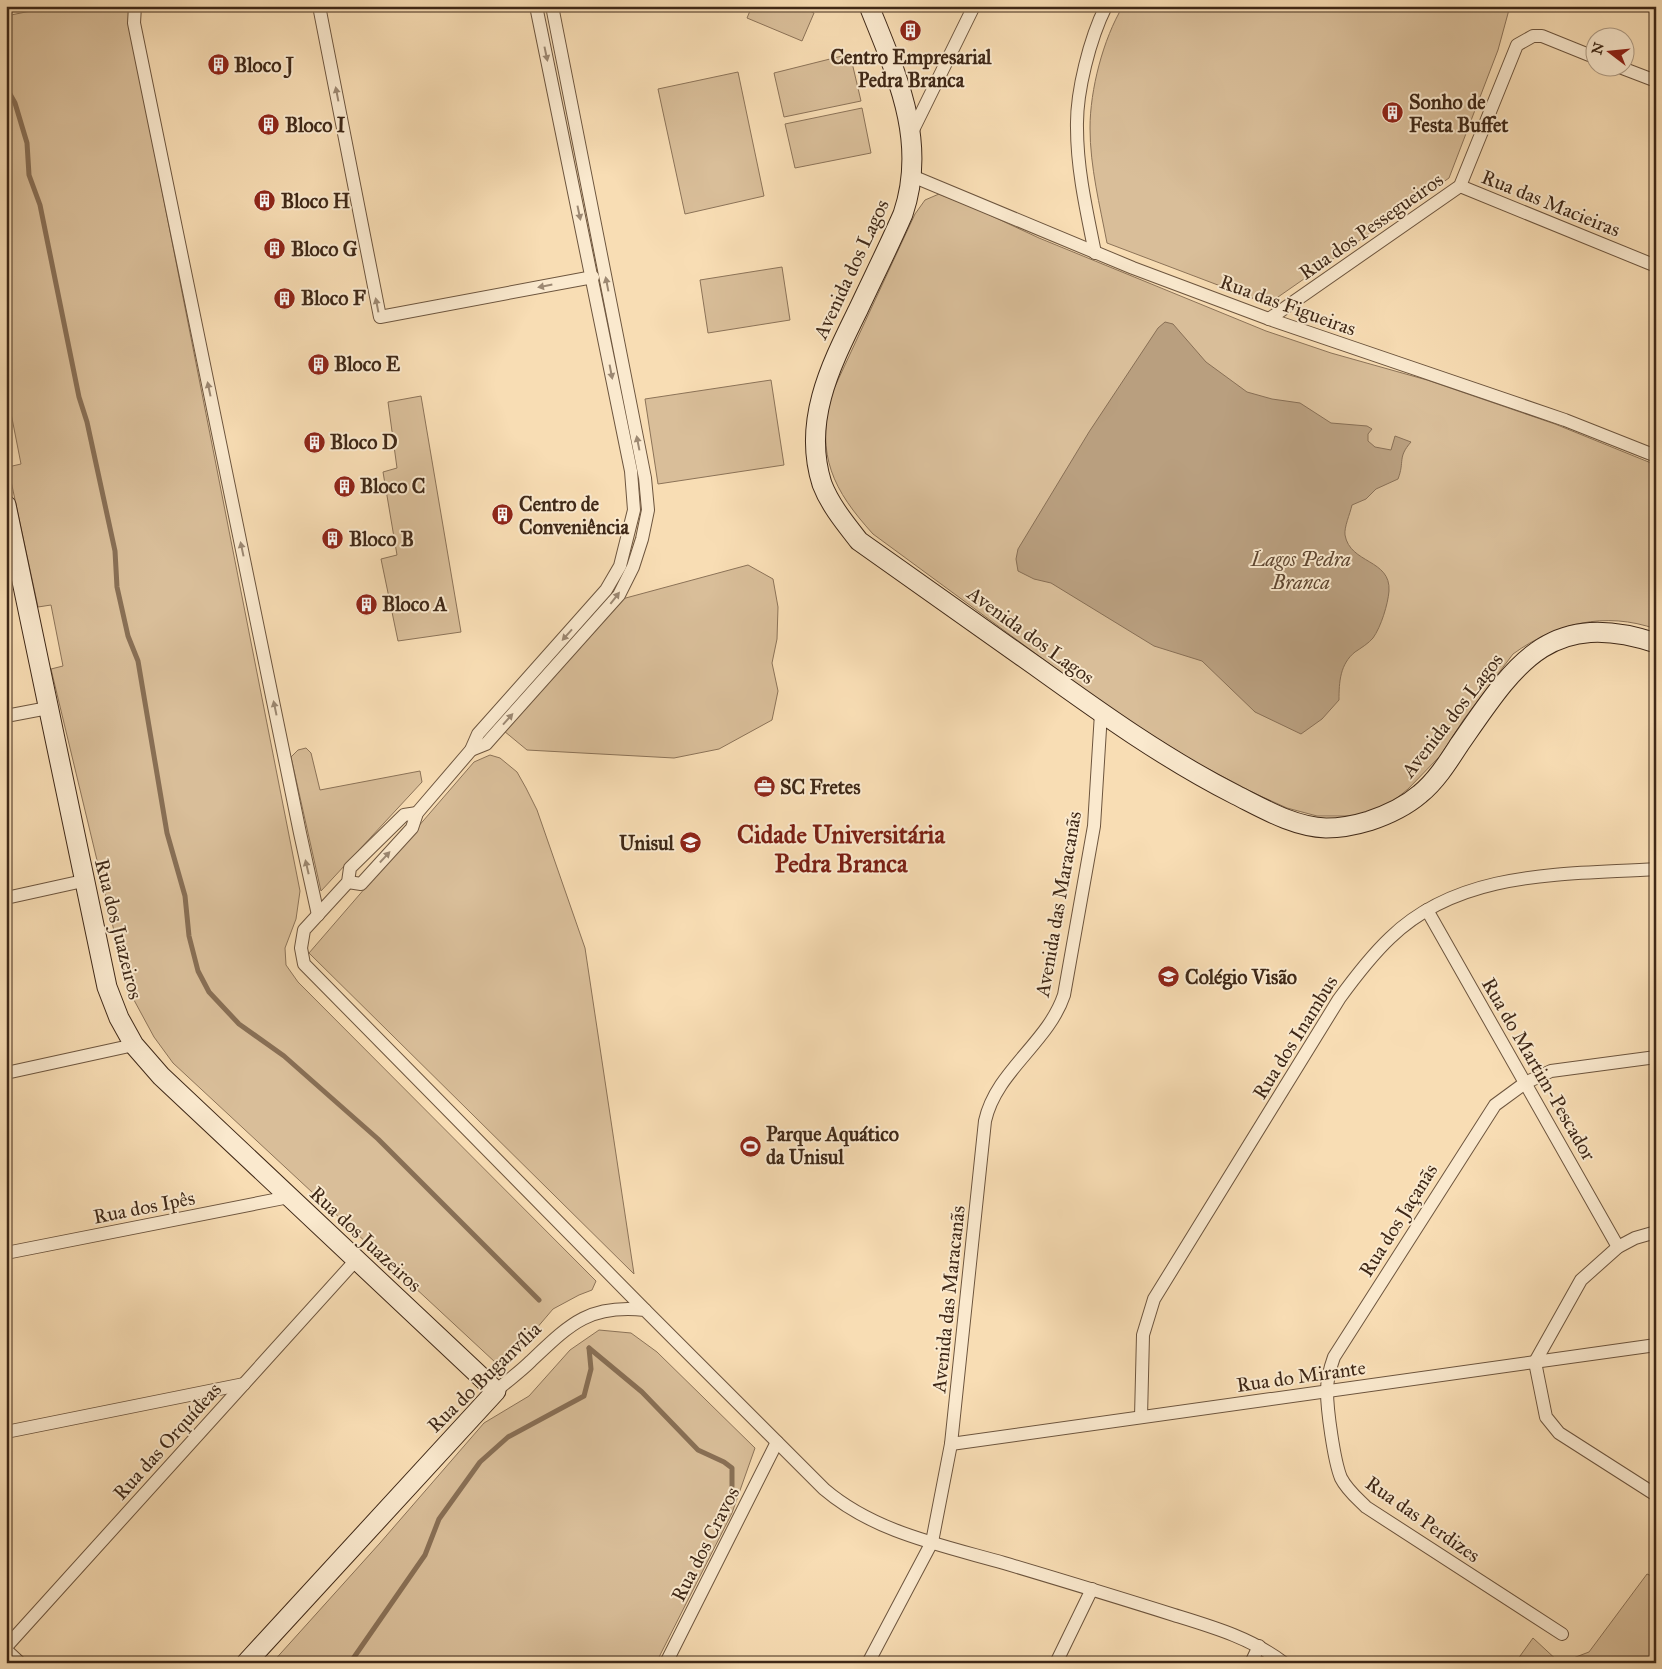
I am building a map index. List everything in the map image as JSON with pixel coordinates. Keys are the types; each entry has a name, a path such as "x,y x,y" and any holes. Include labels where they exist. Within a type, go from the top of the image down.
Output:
{"main road":[{"name":"Avenida dos Lagos","path":"870,6 893,65 912,132 914,155 912,176 903,214 831,365 822,390 816,416 815,451 823,484 838,514 860,540 1101,713 1176,763 1269,811 1302,824 1326,828 1356,825 1398,809 1420,794 1441,771 1507,678 1521,662 1538,650 1568,637 1593,632 1614,632 1656,643"},
{"name":"Rua dos Juazeiros","path":"6,505 9,537 48,708 83,881 107,988 119,1018 134,1045 161,1076 496,1391"},
{"name":"Rua do Buganvília","path":"246,1663 496,1391"}],"street":[{"path":"135,6 134,23 318,914"},
{"path":"319,6 380,317 593,277"},
{"path":"348,882 361,884 412,828 417,813 471,750 478,734 606,590 620,566 634,510 631,471 593,277 536,6"},
{"path":"471,750 486,744 619,595 633,567 648,510 645,478 552,6"},
{"path":"912,132 974,6"},
{"path":"1095,253 1083,192 1076,128 1085,64 1106,6"},
{"name":"Rua dos Pessegueiros","path":"1269,319 1460,186 1512,54 1517,45 1524,39 1542,36 1584,53"},
{"path":"1634,73 1656,81"},
{"name":"Rua das Figueiras","path":"912,176 1095,253 1269,319 1565,420 1656,456"},
{"name":"Rua das Macieiras","path":"1460,186 1656,266"},
{"path":"6,716 48,708"},
{"name":"Avenida das Maracanãs","path":"868,1663 932,1542 951,1444 985,1121 996,1090 1054,1018 1064,995 1094,826 1101,713"},
{"path":"417,813 404,815 350,868 348,882 304,930 300,948 304,964 777,1442 843,1506 868,1520 932,1542 1232,1633 1259,1646 1284,1663"},
{"name":"Rua dos Inambus","path":"1141,1417 1143,1335 1154,1299 1339,999 1358,973 1392,936 1427,910 1473,889 1520,878 1656,869"},
{"path":"6,898 83,881"},
{"name":"Rua do Martim-Pescador","path":"1427,910 1618,1247"},
{"path":"6,1072 134,1045"},
{"name":"Rua dos Jaçanãs","path":"1327,1392 1328,1374 1334,1357 1483,1120 1495,1105 1524,1083 1551,1071 1656,1057"},
{"name":"Rua dos Ipês","path":"6,1253 290,1197"},
{"path":"1656,1232 1635,1238 1618,1247 1580,1280 1535,1362 1543,1406 1551,1425 1560,1433 1656,1495"},
{"name":"Rua das Orquídeas","path":"6,1649 356,1260"},
{"name":"Rua do Buganvília","path":"496,1391 562,1332 589,1315 621,1308 645,1310"},
{"name":"Rua do Mirante","path":"951,1444 1656,1345"},
{"path":"6,1432 244,1384"},
{"name":"Rua das Perdizes","path":"1327,1392 1338,1465 1341,1478 1349,1491 1366,1507 1562,1634"},
{"name":"Rua dos Cravos","path":"666,1663 777,1442"},
{"path":"1056,1663 1092,1589"},
{"path":"1251,1663 1259,1646"},
{"path":"6,1649 20,1663"}],"green space":[{"path":"55,6 130,6 129,23 300,891 296,919 285,948 286,965 298,982 596,1281 592,1290 553,1309 507,1363 496,1363 173,1063 154,1037 128,989 51,669 63,666 51,605 38,607 8,467 21,464 9,403 6,403 6,16"},
{"path":"752,6 800,6 814,13 802,41 747,18"},
{"path":"1123,6 1510,6 1498,50 1449,178 1268,304 1107,243 1090,143 1092,98 1099,65 1109,34"},
{"path":"850,54 861,101 784,117 774,73"},
{"path":"738,72 764,196 685,214 658,89"},
{"path":"862,108 871,153 795,168 785,124"},
{"name":"Lagos Pedra Branca","path":"939,194 1039,238 1266,331 1331,353 1427,380 1555,424 1656,465 1656,629 1618,621 1600,621 1564,628 1546,634 1529,643 1513,654 1464,719 1440,756 1408,789 1392,802 1371,812 1352,816 1317,816 1287,808 1195,762 1115,712 873,534 847,502 838,487 831,471 827,454 827,417 831,395 915,214 925,200"},
{"path":"782,267 790,320 708,333 700,280"},
{"path":"771,380 784,465 658,484 645,399"},
{"path":"421,396 461,632 398,641 381,559 397,555 383,472 397,468 388,402"},
{"path":"748,565 773,579 778,607 777,639 772,663 778,691 772,720 719,749 674,758 527,750 504,731 622,599"},
{"path":"306,748 311,753 320,790 420,771 422,782 321,891 291,757 298,750"},
{"path":"490,755 500,758 517,772 537,810 585,948 634,1274 309,953 474,762"},
{"path":"599,1330 631,1333 657,1352 755,1448 732,1513 656,1663 272,1663 484,1423 529,1396 570,1350"},
{"path":"1647,1574 1656,1578 1656,1663 1560,1663 1589,1652"},
{"path":"1533,1638 1560,1663 1515,1663"}],"shaded area":[{"path":"1165,322 1173,324 1206,362 1247,392 1272,399 1300,403 1331,423 1367,426 1372,429 1368,434 1368,441 1375,447 1391,450 1395,436 1411,442 1404,452 1398,479 1376,489 1366,499 1352,505 1345,528 1348,544 1354,551 1384,573 1388,581 1389,591 1386,609 1373,638 1346,662 1341,674 1339,700 1322,719 1301,734 1255,712 1202,661 1154,646 1051,583 1034,579 1018,571 1016,559 1018,549 1089,432 1158,328"}],"waterway":[{"path":"6,34 9,57 6,69"},
{"path":"6,87 15,103 27,143 29,175 40,205 79,397 87,422 115,551 117,587 128,636 138,661 167,833 185,896 189,936 198,971 209,992 239,1024 284,1056 378,1139 539,1300"},
{"path":"589,1348 642,1392 698,1450 724,1462 732,1468 732,1486"},
{"path":"350,1663 425,1555 439,1519 480,1462 508,1437 584,1396 591,1369 589,1348"}],"place":[{"name":"Centro Empresarial Pedra Branca","path":"911,31"},
{"name":"Bloco J","path":"218,65"},
{"name":"Sonho de Festa Buffet","path":"1393,113"},
{"name":"Bloco I","path":"269,125"},
{"name":"Bloco H","path":"265,201"},
{"name":"Bloco G","path":"275,249"},
{"name":"Bloco F","path":"285,298"},
{"name":"Bloco E","path":"318,364"},
{"name":"Bloco D","path":"314,442"},
{"name":"Bloco C","path":"344,486"},
{"name":"Centro de Conveniência","path":"503,515"},
{"name":"Bloco B","path":"333,539"},
{"name":"Bloco A","path":"366,604"},
{"name":"SC Fretes","path":"764,787"},
{"name":"Unisul","path":"690,843"},
{"name":"Colégio Visão","path":"1169,977"},
{"name":"Parque Aquático da Unisul","path":"750,1146"}],"district":[{"name":"Cidade Universitária Pedra Branca","path":"841,848"}]}
